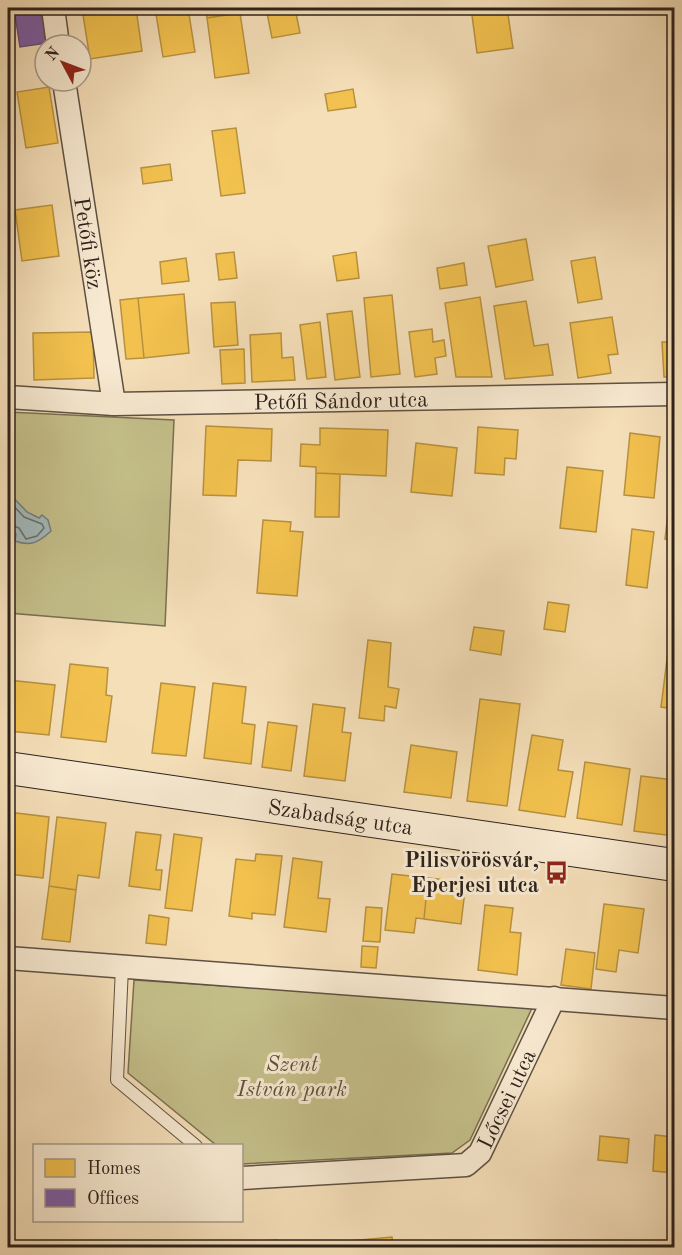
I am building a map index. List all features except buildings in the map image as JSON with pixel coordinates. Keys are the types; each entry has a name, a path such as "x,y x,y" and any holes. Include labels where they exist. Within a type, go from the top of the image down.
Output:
{"street":[{"path":"52,8 56,33"},
{"name":"Petőfi köz","path":"66,93 114,404"},
{"name":"Petőfi Sándor utca","path":"8,397 114,404 675,394"},
{"name":"Szabadság utca","path":"8,768 675,865"},
{"path":"8,958 675,1008"},
{"name":"Lőcsei utca","path":"243,1178 466,1165 480,1153 554,998"}],"lane":[{"path":"122,967 117,1080 194,1144"}],"green space":[{"path":"8,412 174,420 165,626 8,613"},
{"name":"Szent István park","path":"134,980 533,1006 470,1140 452,1153 243,1164 243,1144 215,1144 128,1073"}],"water":[{"path":"8,492 27,512 39,518 42,515 48,520 51,531 34,542 26,544 15,541 16,534 8,531"}],"place":[{"name":"Pilisvörösvár, Eperjesi utca","path":"557,872"}]}
